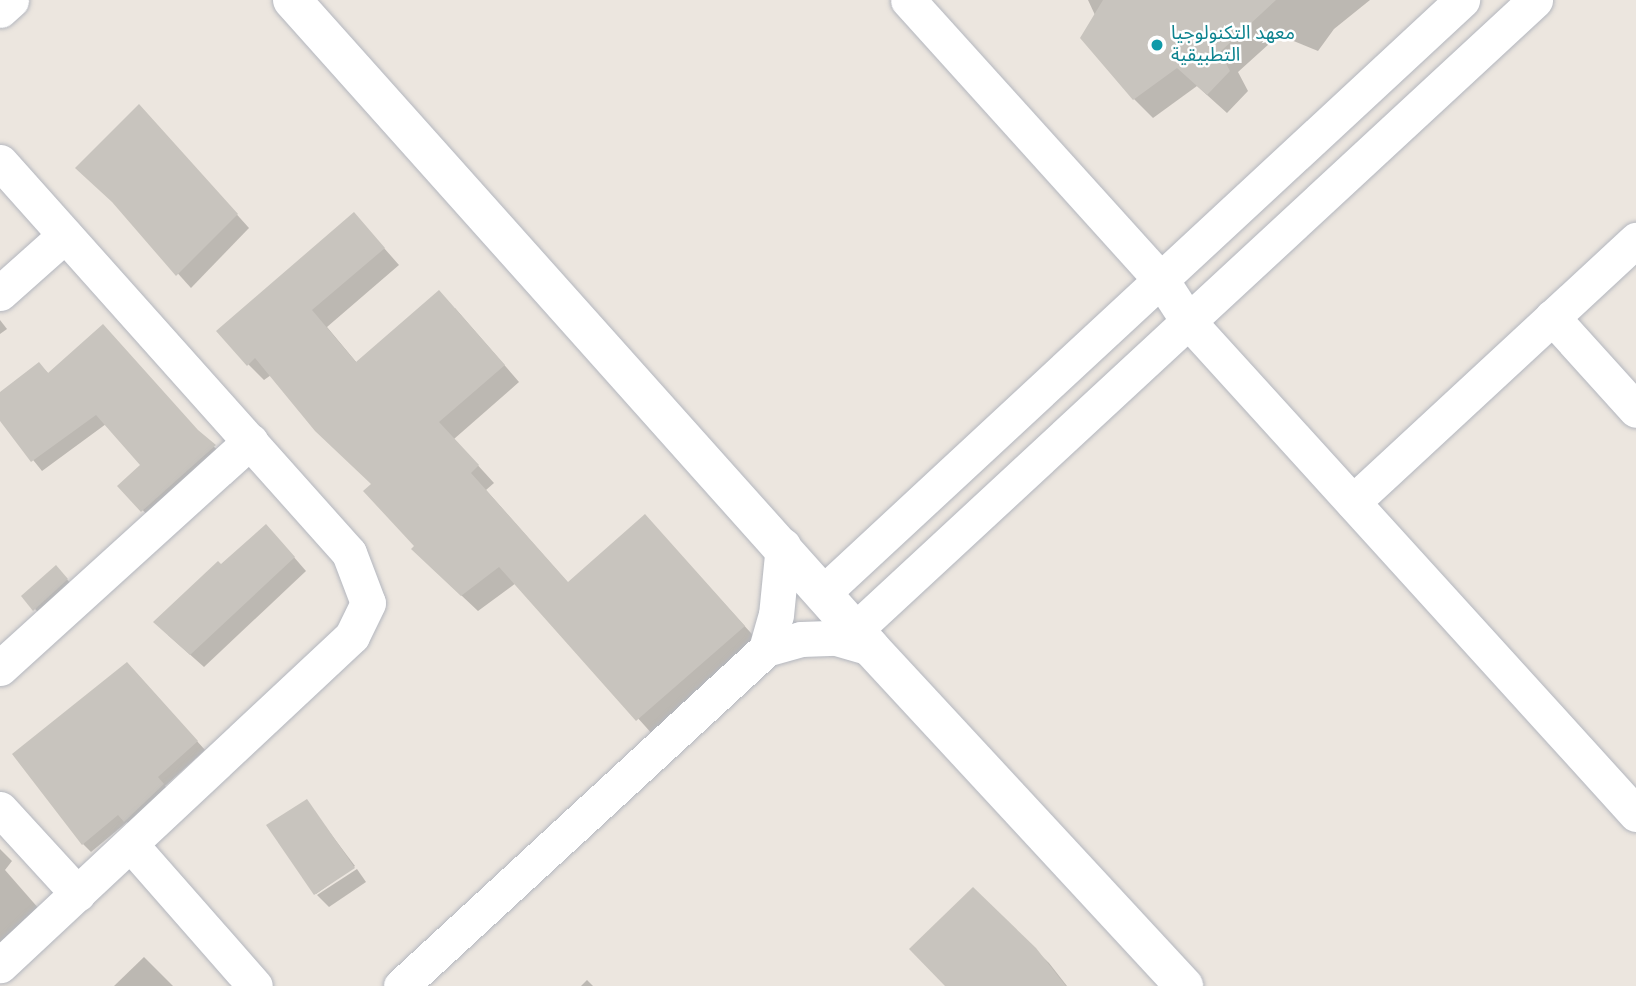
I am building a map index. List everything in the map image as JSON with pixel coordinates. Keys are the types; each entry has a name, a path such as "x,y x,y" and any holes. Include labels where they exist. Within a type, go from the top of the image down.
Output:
{"main road":[{"path":"292,0 783,545 863,639 1184,986"}],"street":[{"path":"0,10 11,0"},
{"path":"908,0 1162,281 1188,321 1636,814"},
{"path":"823,593 1462,0"},
{"path":"401,986 766,649 801,639 863,639 1188,321 1535,0"},
{"path":"0,162 349,553 368,603 352,636 132,845 0,965"},
{"path":"0,293 65,235"},
{"path":"1353,502 1636,240"},
{"path":"1552,317 1636,410"},
{"path":"0,668 250,441"},
{"path":"766,649 778,603 783,545"},
{"path":"0,809 78,894"},
{"path":"132,845 255,986"}],"building":[{"name":"معهد التكنولوجيا التطبيقية","path":"1103,0 1276,0 1220,52 1230,71 1207,95 1177,68 1133,100 1080,38"},
{"path":"139,104 238,214 176,276 112,202 75,168"},
{"path":"354,212 385,248 312,310 356,362 439,290 505,365 439,422 479,465 471,473 568,582 645,514 745,626 636,721 499,567 461,596 411,549 414,546 363,491 371,484 315,431 255,358 247,366 216,331"},
{"path":"103,324 198,430 216,445 141,512 117,486 140,465 96,415 31,462 0,421 0,392 39,362 48,373"},
{"path":"266,524 295,557 190,655 153,622 218,561 221,564"},
{"path":"56,565 68,579 33,611 21,596"},
{"path":"127,662 198,741 158,777 164,784 124,822 118,815 82,845 12,754"},
{"path":"307,799 355,868 314,895 266,825"},
{"path":"973,887 1036,948 1066,986 945,986 909,949"}],"place":[{"name":"معهد التكنولوجيا التطبيقية","path":"1157,45"}]}
